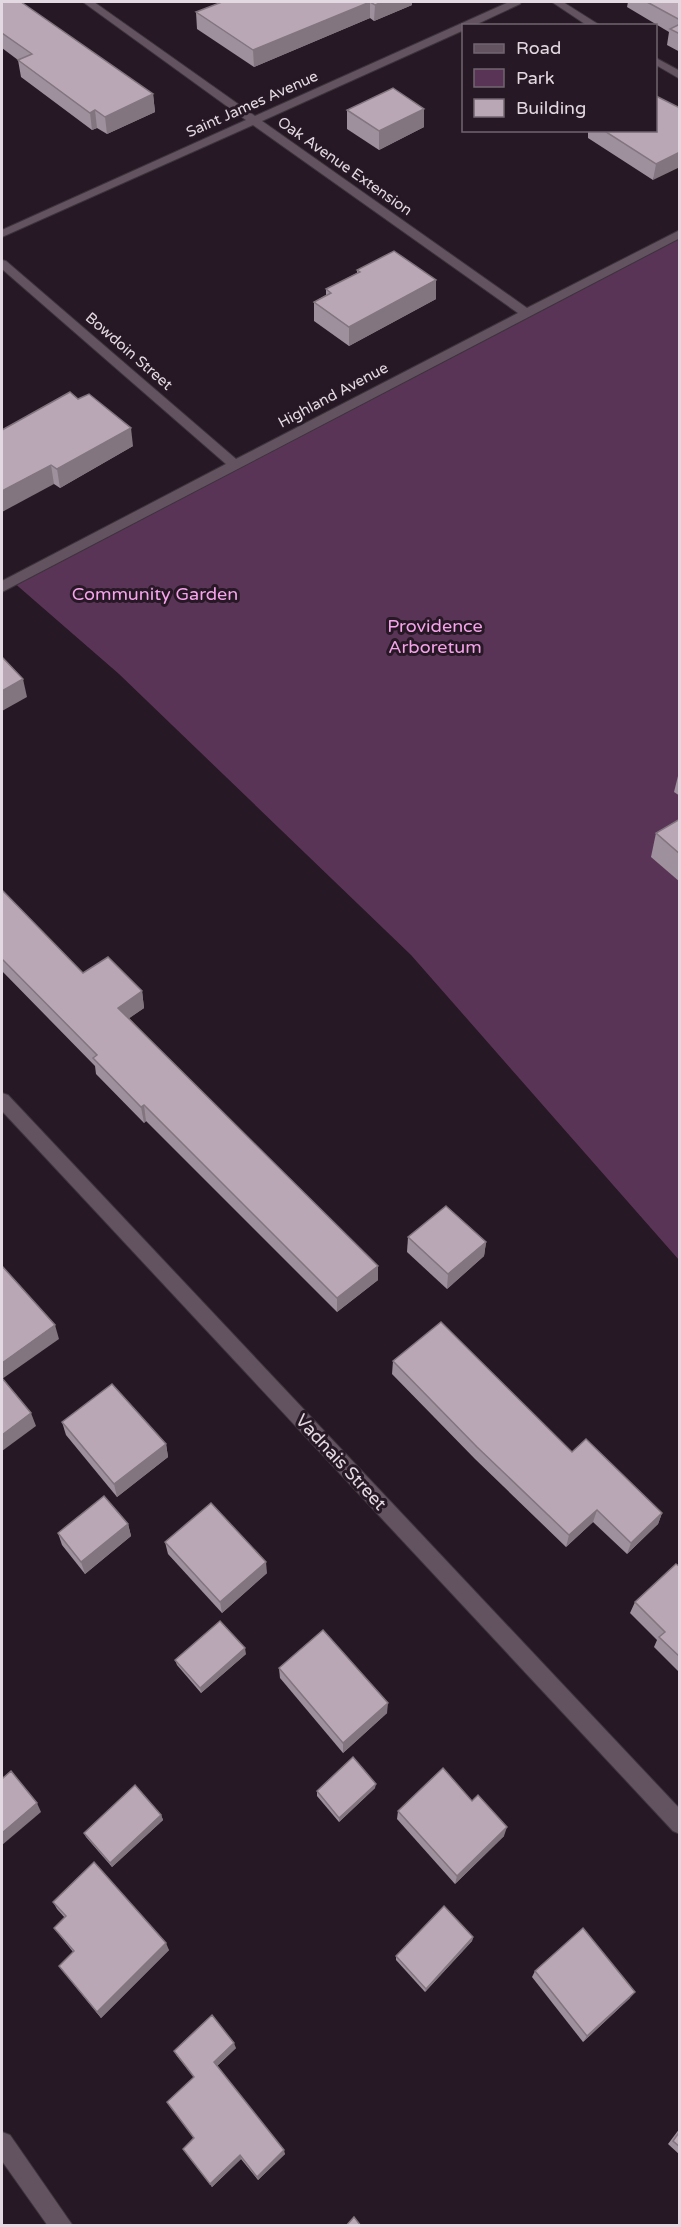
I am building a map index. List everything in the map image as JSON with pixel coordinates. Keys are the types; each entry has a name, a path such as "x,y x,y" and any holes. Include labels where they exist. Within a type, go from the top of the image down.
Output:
{"street":[{"name":"Oak Avenue Extension","path":"88,2 526,313"},
{"name":"Saint James Avenue","path":"467,24 516,2"},
{"path":"556,2 593,24"},
{"name":"Saint James Avenue","path":"2,234 462,26"},
{"path":"657,62 680,76"},
{"name":"Highland Avenue","path":"2,587 680,233"},
{"name":"Bowdoin Street","path":"2,263 235,465"},
{"name":"Vadnais Street","path":"2,1100 680,1824"},
{"path":"2,2142 62,2226"}],"green space":[{"name":"Providence Arboretum","path":"679,233 679,1260 411,955 119,674 12,581"}],"building":[{"path":"2,2 21,2 153,94 105,117 95,110 90,113 18,60 32,54 2,33"},
{"path":"222,2 370,2 253,50 196,12"},
{"path":"647,2 680,2 680,20"},
{"path":"680,24 680,34 670,29"},
{"path":"393,88 424,109 379,131 347,110"},
{"path":"657,96 680,108 680,152 656,164 606,132 657,132"},
{"path":"394,251 436,280 349,327 314,302 331,293 326,289"},
{"path":"70,392 78,399 89,394 131,428 57,469 51,465 2,491 2,430"},
{"path":"2,657 23,679 2,691"},
{"path":"680,819 680,854 656,833"},
{"path":"2,890 83,973 108,957 142,991 118,1008 378,1266 337,1298 144,1105 141,1107 93,1058 97,1055 2,959"},
{"path":"446,1206 486,1242 448,1274 408,1237"},
{"path":"2,1266 55,1325 2,1363"},
{"path":"441,1322 572,1452 586,1439 662,1513 631,1543 597,1510 569,1535 477,1447 393,1361"},
{"path":"2,1378 31,1413 2,1435"},
{"path":"112,1384 166,1444 114,1484 62,1422"},
{"path":"104,1496 128,1524 81,1562 58,1533"},
{"path":"211,1503 266,1562 220,1602 165,1542"},
{"path":"676,1564 680,1567 680,1657 659,1637 665,1632 635,1602"},
{"path":"220,1621 245,1648 200,1688 175,1660"},
{"path":"323,1630 388,1703 343,1743 279,1668"},
{"path":"353,1757 376,1784 339,1818 317,1791"},
{"path":"443,1768 472,1801 478,1795 507,1827 457,1876 398,1811"},
{"path":"11,1771 37,1803 2,1833 2,1776 3,1778"},
{"path":"135,1785 161,1815 110,1863 84,1833"},
{"path":"94,1862 166,1943 97,2012 59,1966 74,1951 54,1928 66,1916 53,1902"},
{"path":"444,1906 473,1937 426,1989 396,1956"},
{"path":"583,1928 635,1992 587,2036 535,1971"},
{"path":"212,2015 234,2043 214,2062 284,2150 257,2177 240,2155 210,2184 183,2149 194,2138 167,2102 194,2077 174,2051"},
{"path":"680,2131 680,2147 673,2141"},
{"path":"354,2217 361,2226 346,2226"}],"park label":[{"name":"Community Garden","path":"155,594"}]}
